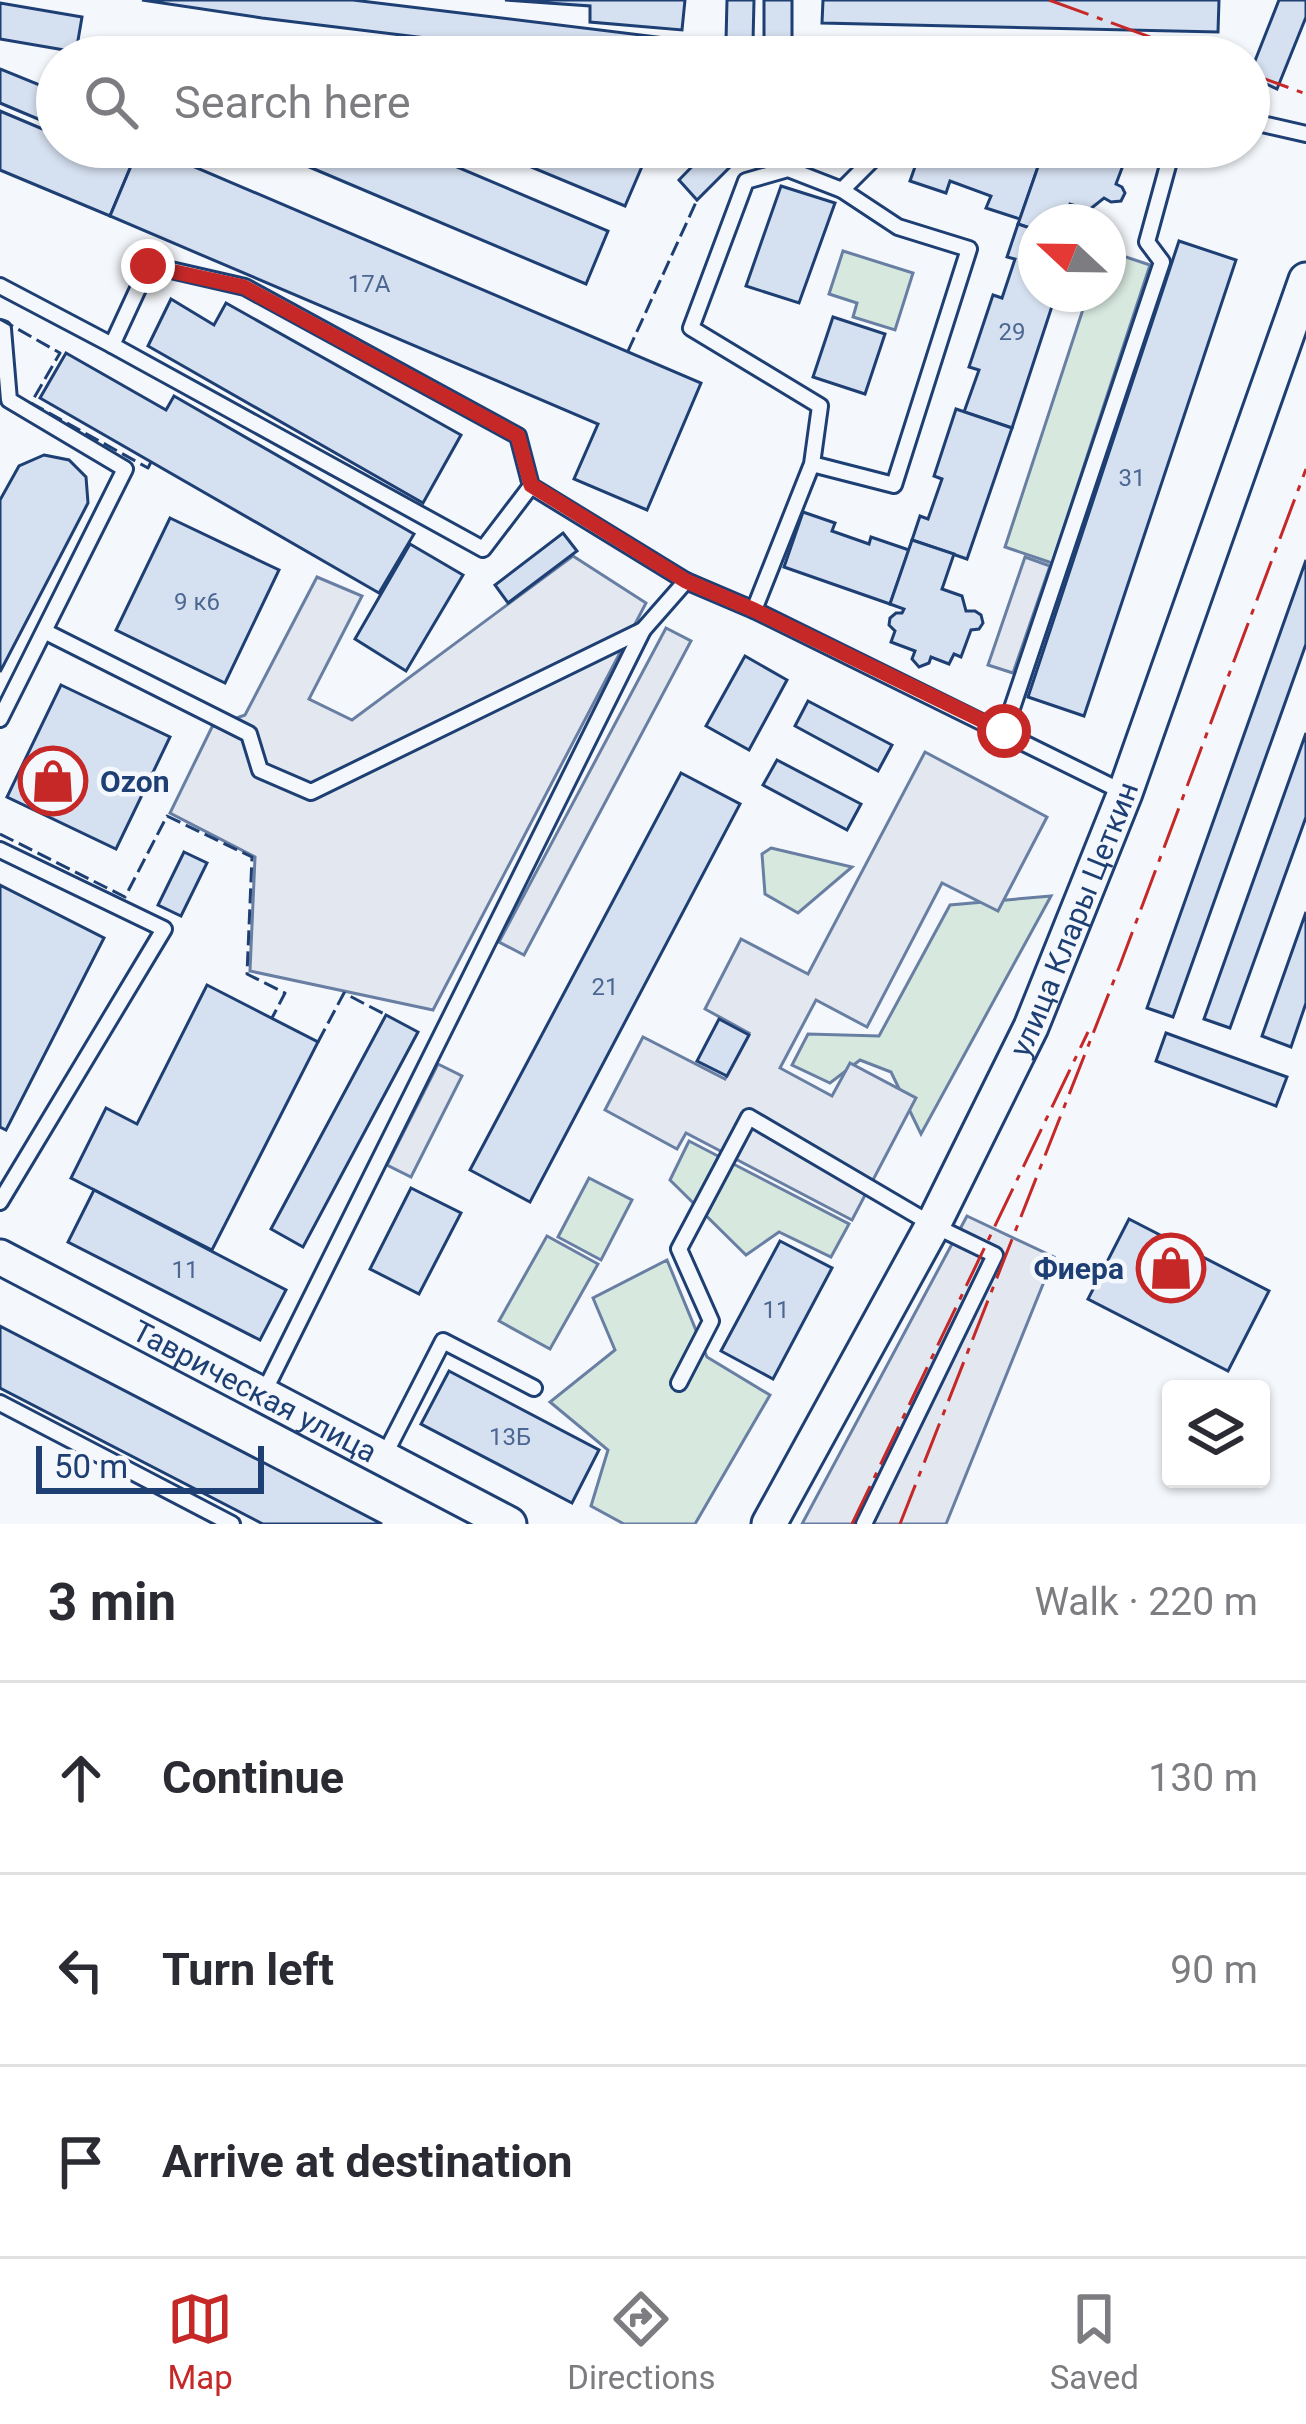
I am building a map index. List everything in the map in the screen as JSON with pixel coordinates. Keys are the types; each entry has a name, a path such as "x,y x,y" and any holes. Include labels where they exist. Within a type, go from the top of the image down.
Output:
{"street":[{"name":"улица Клары Цеткин","path":"770,1524 933,1225 1031,1027 1125,793 1306,280"},
{"name":"Таврическая улица","path":"0,1257 509,1524"}],"lane":[{"path":"1270,126 1306,134"},
{"path":"842,190 864,168"},
{"path":"1004,731 1162,262 1148,242 1167,168"},
{"path":"754,610 812,464 820,406 691,328 746,181 788,169 842,190 898,227 968,249 894,484 812,464"},
{"path":"112,345 148,266 244,287 518,436 531,485 686,581 1125,793"},
{"path":"0,286 483,549 531,485"},
{"path":"0,328 9,400 125,469 0,719"},
{"path":"262,1394 644,630 686,581"},
{"path":"46,632 249,734 260,770 311,792 644,630"},
{"path":"0,850 164,929 0,1202"},
{"path":"679,1383 711,1321 679,1249 748,1117 933,1225 995,1255 865,1524"},
{"path":"383,1458 443,1341 534,1388"},
{"path":"0,1402 232,1524"}],"shaded area":[{"path":"843,251 913,273 895,330 853,317 857,303 829,294"},
{"path":"1126,257 1150,265 1052,563 1005,547 1082,312 1126,312"},
{"path":"573,556 646,603 433,1010 250,971 255,857 170,813 212,727 245,715 317,577 362,596 309,699 352,720"},
{"path":"1025,557 1050,566 1013,673 988,665"},
{"path":"666,628 691,641 524,955 499,942"},
{"path":"925,752 1047,817 998,911 942,883 867,1027 816,1000 780,1068 832,1096 850,1063 916,1098 852,1220 686,1133 677,1149 605,1110 643,1037 725,1079 749,1033 705,1009 741,939 808,974"},
{"path":"771,848 852,867 798,913 765,894 762,854"},
{"path":"1051,896 921,1134 891,1072 860,1060 830,1083 792,1065 808,1034 879,1036 950,905"},
{"path":"438,1064 462,1076 411,1177 387,1165"},
{"path":"689,1141 849,1224 831,1257 779,1232 746,1255 670,1180"},
{"path":"589,1178 632,1200 601,1260 558,1237"},
{"path":"967,1216 1054,1257 946,1524 802,1524"},
{"path":"547,1236 598,1264 550,1349 499,1321"},
{"path":"667,1260 707,1357 770,1395 695,1524 624,1524 591,1506 608,1450 550,1402 615,1350 593,1298"}],"building":[{"path":"142,0 353,0 649,36 409,36"},
{"path":"505,0 685,0 682,30 590,22 590,6"},
{"path":"727,0 754,0 753,36 726,36"},
{"path":"764,0 792,0 792,36 764,36"},
{"path":"823,0 1219,0 1218,32 822,23"},
{"path":"1279,0 1306,0 1306,17 1277,89 1270,86 1270,36 1265,36"},
{"path":"0,3 82,17 79,36 36,36 36,45 0,39"},
{"path":"0,69 36,84 36,118 0,103"},
{"path":"0,111 36,126 36,168 130,168 110,216 0,170"},
{"path":"130,168 197,168 701,383 647,510 574,479 598,424 110,216"},
{"path":"312,168 460,168 608,231 586,284"},
{"path":"534,168 641,168 625,206"},
{"path":"691,168 729,168 697,200 679,180"},
{"path":"915,168 1038,168 1025,204 1018,204 1018,218 986,208 991,196 950,181 946,193 910,181"},
{"path":"1038,168 1122,168 1116,184 1125,193 1121,201 1104,198 1096,204 1025,204"},
{"path":"781,186 835,203 799,303 746,286"},
{"path":"1018,224 1018,312 1050,312 1012,428 964,412 979,370 969,367 993,295 1002,298 1015,259 1007,257"},
{"path":"1179,241 1236,260 1084,716 1028,697"},
{"path":"171,299 214,325 226,303 461,435 423,503 148,346"},
{"path":"833,317 885,334 865,394 813,377"},
{"path":"66,353 166,410 174,396 414,534 379,593 40,398"},
{"path":"956,409 1012,428 967,559 912,540 920,516 928,519 942,479 934,476"},
{"path":"44,455 69,460 86,477 88,503 0,672 0,500 19,466"},
{"path":"803,512 835,523 832,531 869,544 871,537 909,550 890,604 784,567"},
{"path":"170,518 279,570 225,683 116,630"},
{"path":"563,533 577,551 508,603 495,585"},
{"path":"912,540 954,554 942,589 962,596 966,611 981,615 983,623 971,630 961,657 954,654 949,664 931,657 919,667 912,659 915,651 891,642 895,631 890,618 904,609 890,604"},
{"path":"410,544 463,575 406,671 355,639"},
{"path":"1306,560 1306,644 1173,1017 1147,1008"},
{"path":"745,656 787,680 749,750 706,726"},
{"path":"61,685 170,737 116,849 7,797"},
{"path":"808,701 892,745 878,771 795,726"},
{"path":"1306,733 1306,817 1230,1028 1204,1019"},
{"path":"777,760 861,804 847,830 763,785"},
{"path":"681,773 740,804 530,1202 470,1170"},
{"path":"184,852 207,863 181,916 158,905"},
{"path":"0,885 104,938 6,1130 0,1127"},
{"path":"1306,912 1306,1003 1291,1047 1262,1036"},
{"path":"207,985 318,1042 212,1250 71,1178 106,1108 137,1124"},
{"path":"386,1015 418,1032 303,1247 271,1229"},
{"path":"719,1019 749,1035 727,1076 697,1061"},
{"path":"1166,1033 1287,1077 1276,1106 1156,1061"},
{"path":"411,1188 461,1213 419,1294 370,1269"},
{"path":"94,1190 286,1290 260,1340 68,1242"},
{"path":"1129,1219 1269,1291 1228,1371 1088,1299"},
{"path":"780,1241 832,1268 773,1379 721,1351"},
{"path":"0,1326 382,1524 263,1524 0,1388"},
{"path":"449,1371 599,1450 572,1503 421,1424"}],"fence":[{"path":"628,351 697,200"},
{"path":"0,319 60,353 31,403 148,468 151,462"},
{"path":"0,834 125,897 167,816 252,857 247,974 285,993 272,1018"},
{"path":"318,1042 344,993 386,1015"}],"power":[{"path":"1049,0 1148,36"},
{"path":"1270,81 1306,94"},
{"path":"900,1524 1120,965 1306,469"},
{"path":"852,1524 1088,1032"}],"place":[{"name":"Ozon","path":"53,781"},
{"name":"Фиера","path":"1171,1268"}],"route":[{"path":"148,266 244,287 518,436 531,485 686,581 1004,731"}]}
